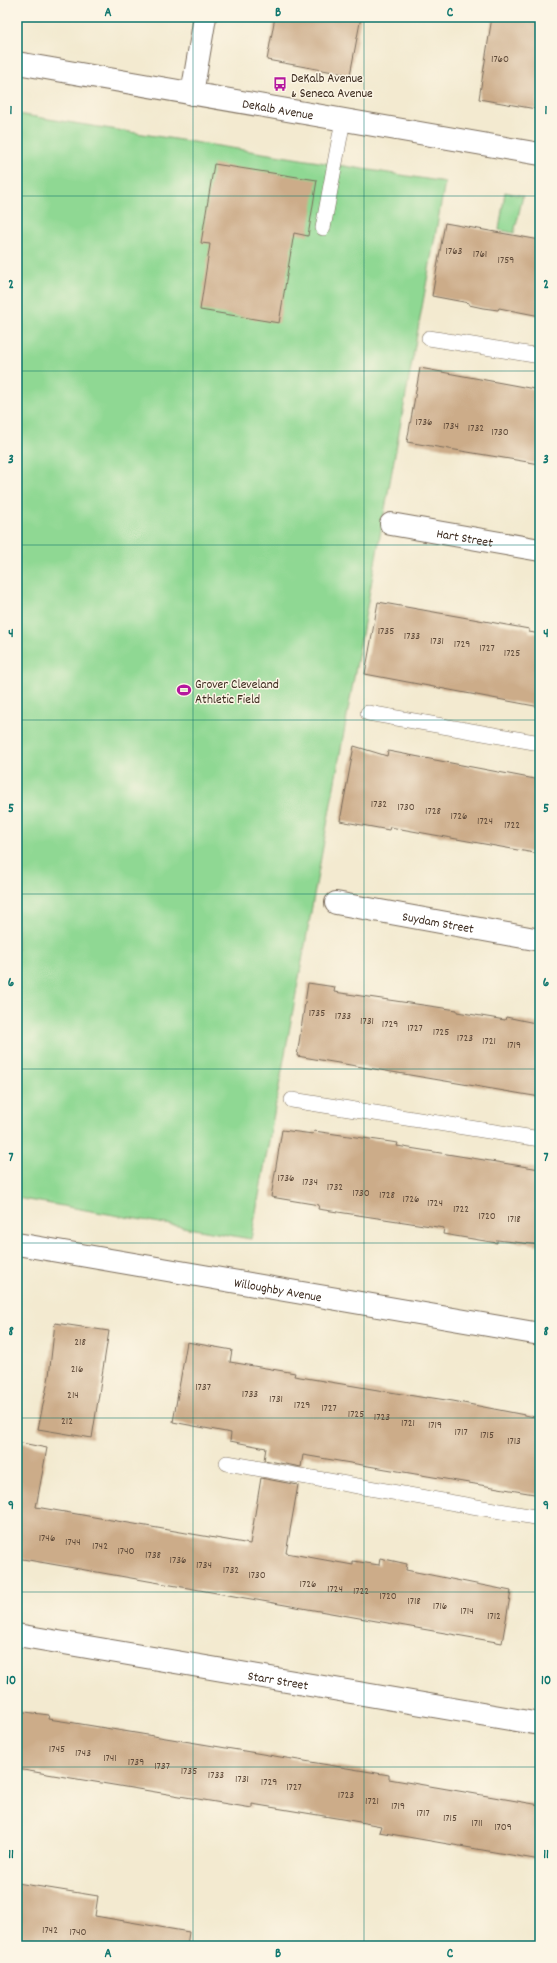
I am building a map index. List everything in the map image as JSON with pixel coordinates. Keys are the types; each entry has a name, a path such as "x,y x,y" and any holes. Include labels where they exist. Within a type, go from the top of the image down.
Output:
{"street":[{"path":"192,94 205,17"},
{"name":"DeKalb Avenue","path":"17,64 540,154"},
{"name":"Hart Street","path":"391,524 540,550"},
{"name":"Suydam Street","path":"336,903 540,940"},
{"name":"Willoughby Avenue","path":"17,1244 540,1334"},
{"name":"Starr Street","path":"17,1635 540,1724"}],"lane":[{"path":"324,228 343,120"},
{"path":"429,338 540,356"},
{"path":"368,713 540,743"},
{"path":"292,1100 540,1138"},
{"path":"227,1463 540,1518"}],"green space":[{"name":"Grover Cleveland Athletic Field","path":"17,114 445,182 251,1239 17,1198"},
{"path":"505,192 523,196 514,233 499,230"}],"building":[{"path":"275,17 361,17 350,75 267,60"},
{"path":"492,17 540,17 540,86 536,109 479,99"},
{"path":"214,164 317,180 308,236 294,233 279,323 200,310 210,244 201,243"},
{"path":"445,223 540,240 540,316 499,308 498,310 483,308 469,305 469,303 432,296"},
{"path":"420,368 540,390 540,464 407,442"},
{"path":"378,602 529,629 529,632 540,634 540,707 365,674"},
{"path":"354,746 387,756 388,751 540,780 540,854 390,827 389,830 340,821"},
{"path":"308,983 335,987 334,992 457,1010 457,1012 505,1020 506,1017 540,1024 540,1097 297,1056"},
{"path":"282,1130 313,1134 314,1131 398,1143 397,1146 540,1169 540,1245 497,1240 497,1243 443,1234 444,1228 318,1209 319,1205 271,1197"},
{"path":"55,1323 109,1331 92,1438 38,1429 49,1376"},
{"path":"187,1342 232,1350 230,1362 295,1373 294,1376 426,1398 453,1401 540,1418 540,1495 303,1455 301,1467 264,1460 266,1448 230,1441 231,1433 173,1422"},
{"path":"17,1442 47,1448 36,1507 250,1544 261,1478 298,1485 286,1553 353,1565 353,1561 379,1565 380,1558 407,1564 406,1570 511,1591 502,1643 17,1558"},
{"path":"17,1711 49,1715 48,1719 389,1775 389,1779 540,1805 540,1860 379,1832 381,1826 354,1821 252,1804 252,1808 17,1769"},
{"path":"17,1883 98,1896 95,1916 189,1932 187,1946 17,1946"}],"place":[{"name":"DeKalb Avenue & Seneca Avenue","path":"280,84"},
{"name":"Grover Cleveland Athletic Field","path":"184,690"}]}
